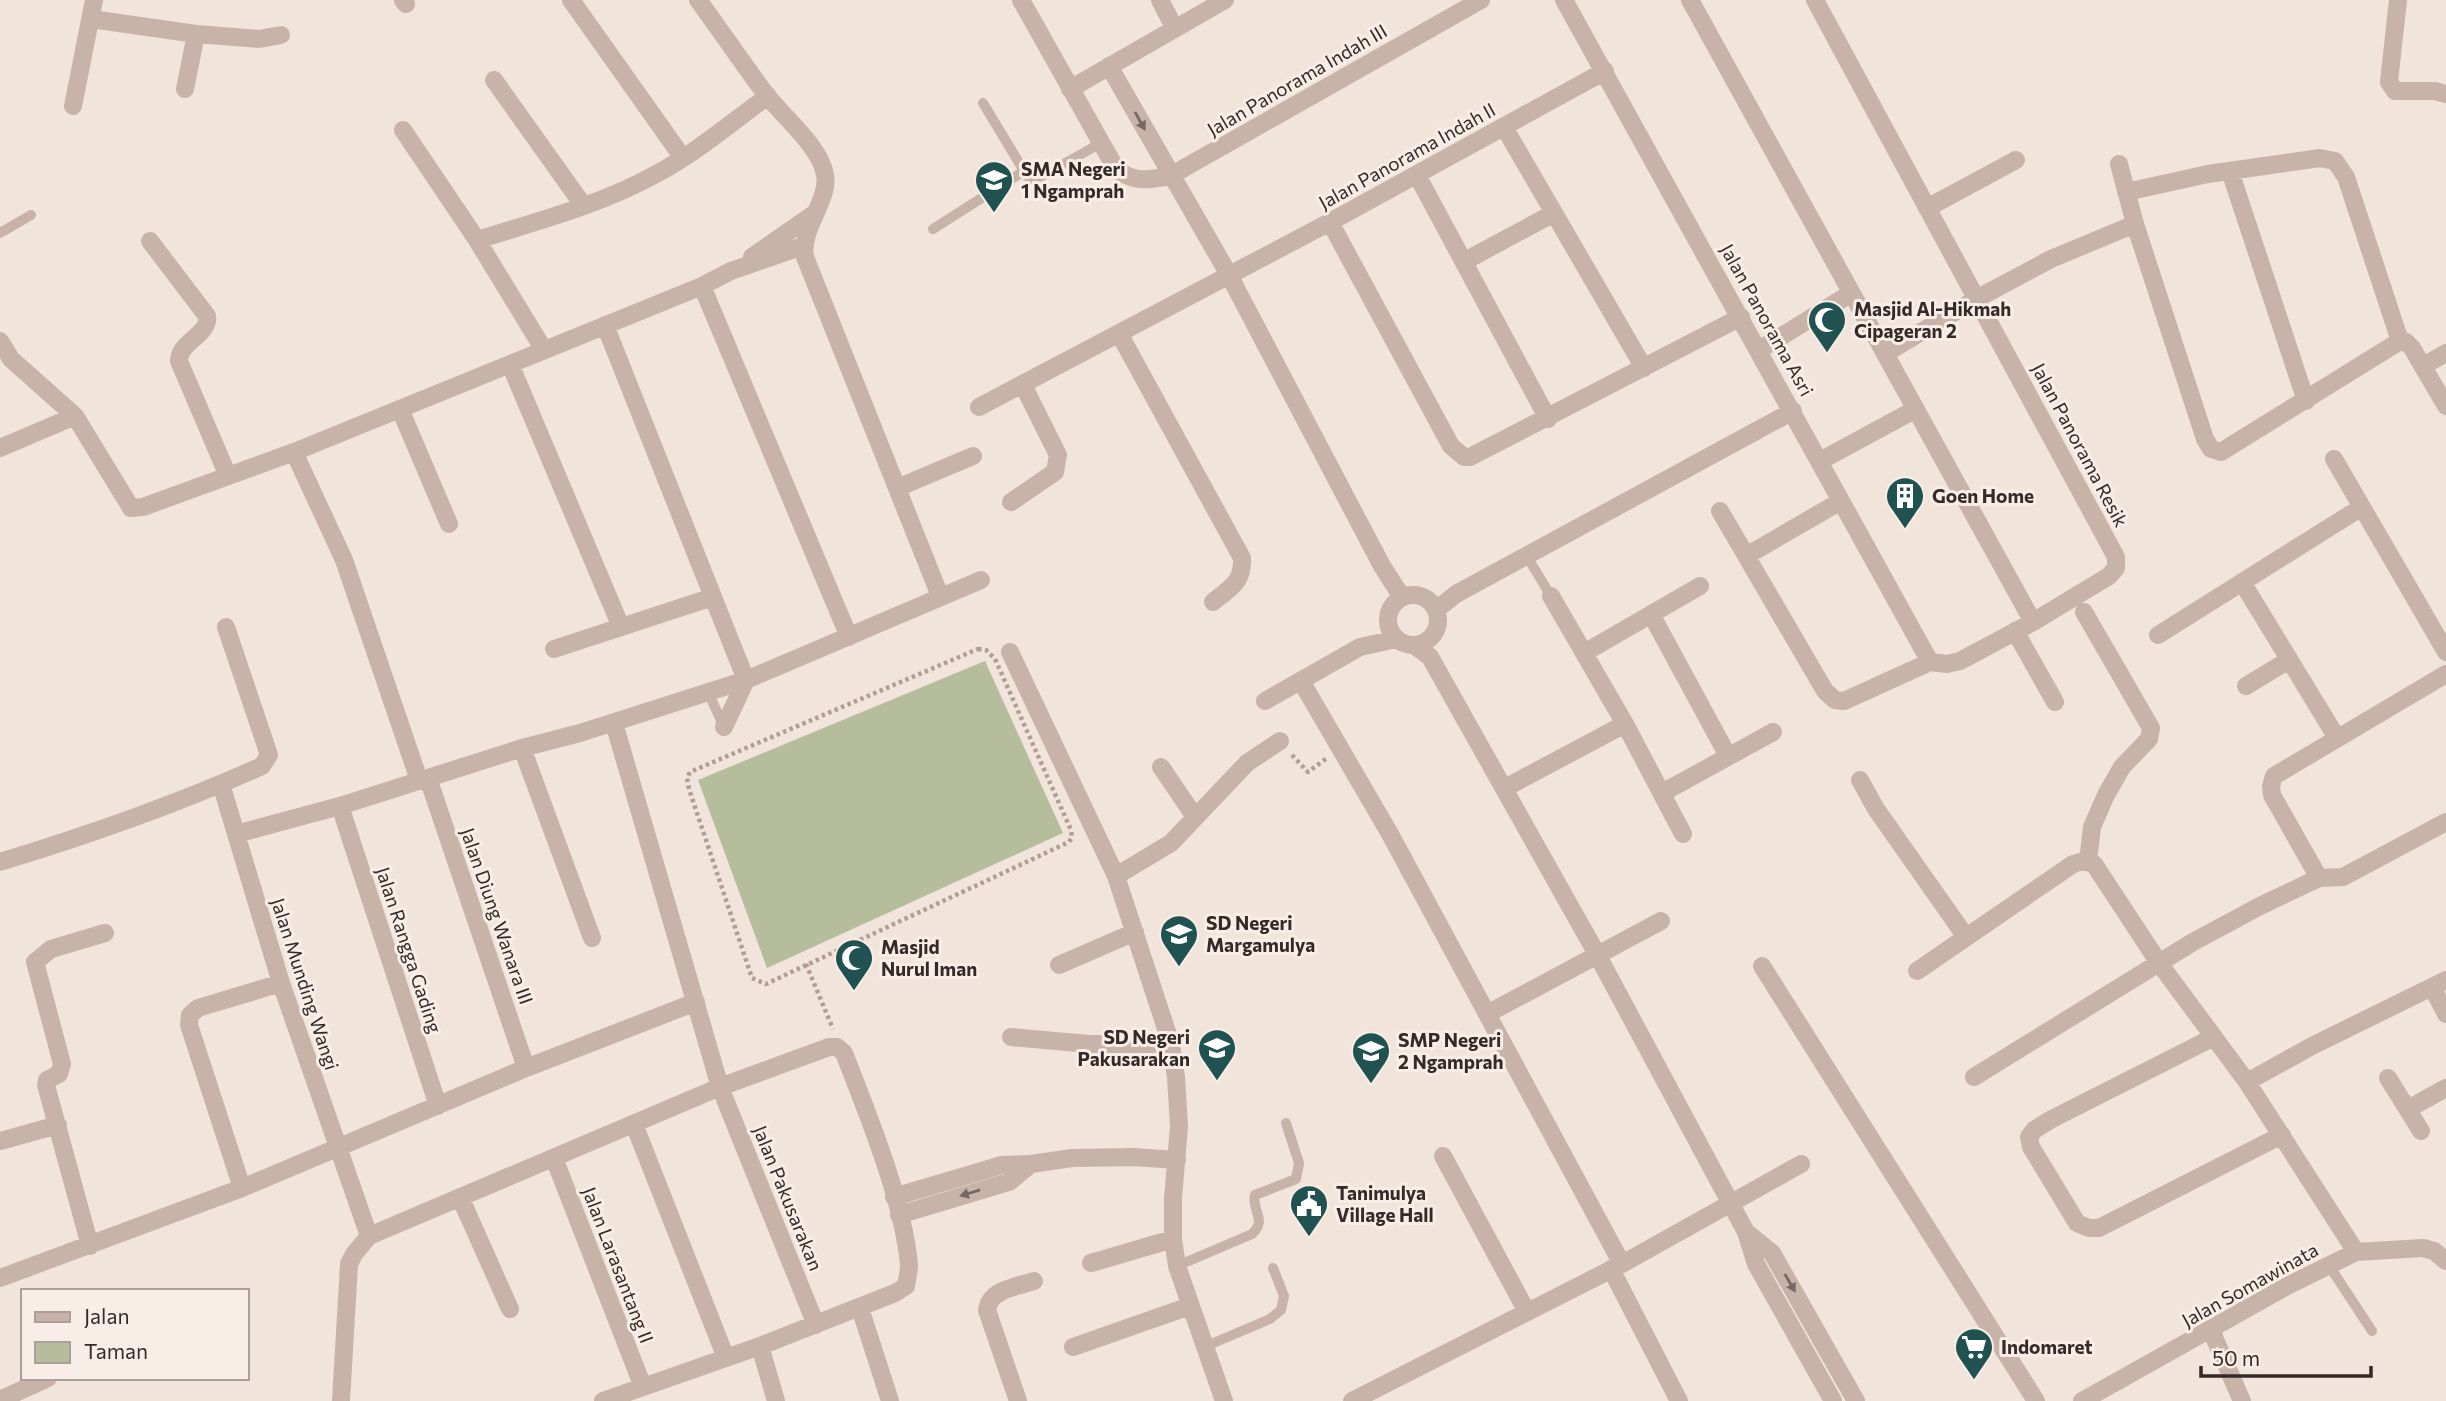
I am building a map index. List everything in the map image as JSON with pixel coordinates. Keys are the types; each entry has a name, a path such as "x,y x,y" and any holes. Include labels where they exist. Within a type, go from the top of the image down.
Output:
{"street":[{"path":"72,106 94,0"},
{"path":"570,0 683,158"},
{"path":"698,0 768,96 811,147 823,167 825,183 803,246 805,257 940,596"},
{"path":"1021,0 1116,169 1128,178 1144,181 1170,176"},
{"path":"1160,0 1175,29"},
{"path":"1070,89 1225,0"},
{"name":"Jalan Panorama Indah III","path":"1170,176 1481,0"},
{"name":"Jalan Panorama Asri","path":"1564,0 1930,662"},
{"path":"1690,0 2033,622"},
{"name":"Jalan Panorama Resik","path":"1746,556 1825,691 1835,700 1844,701 1930,662 1947,664 1959,661 2033,622 2109,576 2116,568 2116,557 1815,0"},
{"path":"2398,0 2389,82 2391,88 2395,91 2435,91 2446,94"},
{"path":"91,19 196,34 259,39 281,35"},
{"path":"185,89 196,34"},
{"path":"1109,66 1229,275 1398,600"},
{"name":"Jalan Panorama Indah II","path":"979,407 1120,335 1605,71"},
{"path":"494,80 583,205"},
{"path":"477,240 583,205 636,184 683,158 768,96"},
{"path":"1504,127 1644,369"},
{"path":"403,130 477,240 544,350"},
{"path":"2126,192 2176,180 2320,158 2340,164 2400,341"},
{"path":"1927,208 2016,160"},
{"path":"2119,164 2135,224 2205,439 2211,449 2221,452 2400,341 2406,342 2412,348 2446,405"},
{"path":"2230,171 2306,401"},
{"path":"1417,175 1548,419"},
{"path":"732,271 814,214"},
{"path":"1465,261 1554,214"},
{"path":"1330,222 1451,446 1460,455 1470,457 1548,419 1741,317"},
{"path":"1886,353 1978,298 2074,248 2135,224"},
{"path":"150,241 207,316 206,327 182,349 179,361 228,476"},
{"path":"0,341 6,361 75,416 131,508 143,507 294,452 702,286 732,271 803,246"},
{"path":"702,286 849,637"},
{"path":"1759,350 1850,294"},
{"path":"605,326 746,680 724,727"},
{"path":"1120,335 1242,558 1243,571 1238,582 1213,601"},
{"path":"2423,366 2446,353"},
{"path":"510,364 621,627"},
{"path":"1011,502 1055,472 1058,463 1058,454 1023,384"},
{"path":"400,409 449,524"},
{"path":"1820,461 1916,409"},
{"path":"1433,606 1793,411"},
{"path":"0,448 75,416"},
{"name":"Jalan Diung Wanara III","path":"294,452 344,560 526,1068"},
{"path":"897,488 973,456"},
{"path":"2334,459 2446,652"},
{"path":"1720,512 1746,556 1842,501"},
{"path":"2158,635 2362,507"},
{"path":"236,834 340,806 746,680 981,580"},
{"path":"2242,582 2337,738"},
{"path":"1584,653 1700,586"},
{"path":"1411,594 1422,596 1433,606 1438,619 1437,629 1432,637 1424,643 1414,645 1404,644 1396,639 1387,621 1389,611 1398,600 1411,594"},
{"path":"1551,596 1625,724 1683,834"},
{"path":"554,649 713,597"},
{"path":"2084,612 2151,728 2149,738 2122,766 2106,795 2092,827 2088,861"},
{"path":"1651,614 1728,756"},
{"path":"1360,648 1387,621"},
{"path":"0,862 72,840 262,766 269,755 226,627"},
{"path":"2015,631 2055,702"},
{"path":"1430,657 1432,637"},
{"path":"1265,701 1360,648 1396,639"},
{"path":"1414,645 1430,657 1505,788 1746,1232 1756,1264 1833,1401"},
{"path":"1010,652 1116,876 1171,1044 1177,1090 1177,1160 1173,1199 1173,1239 1177,1266 1224,1401"},
{"path":"2246,686 2289,660"},
{"path":"2319,878 2272,795 2274,776 2446,674"},
{"path":"1301,681 1390,834 1487,1014 1617,1266 1679,1401"},
{"name":"Jalan Pakusarakan","path":"614,723 720,1087 816,1325"},
{"path":"1505,788 1625,724"},
{"path":"1662,793 1773,732"},
{"path":"1116,876 1162,850 1181,834 1247,763 1261,751 1280,741"},
{"path":"522,748 592,938"},
{"path":"1161,767 1195,817"},
{"path":"1860,780 1882,817 1966,937"},
{"name":"Jalan Munding Wangi","path":"221,784 281,984 369,1236"},
{"name":"Jalan Rangga Gading","path":"340,806 438,1106"},
{"path":"1974,1077 2193,942 2319,878 2343,877 2446,822"},
{"path":"1916,971 2073,864 2088,861 2094,864 2159,963 2247,1082 2356,1252"},
{"path":"1487,1014 1661,921"},
{"path":"1059,965 1135,932"},
{"path":"90,1246 46,1085 47,1080 59,1073 62,1064 36,962 51,949 105,933"},
{"path":"1762,966 2036,1401"},
{"path":"2247,1082 2312,1046 2439,983 2446,1014"},
{"path":"242,1188 189,1025 190,1015 198,1008 281,984"},
{"path":"0,1278 242,1188 526,1068 696,1002"},
{"path":"1011,1037 1089,1044 1171,1044"},
{"path":"2214,1037 2050,1119 2034,1130 2029,1137 2031,1147 2071,1214 2082,1226 2099,1228 2282,1135"},
{"path":"337,1400 349,1265 354,1254 369,1236 720,1087 829,1047 844,1053 864,1105 899,1214 909,1268 906,1286 816,1325 603,1401"},
{"path":"2388,1078 2421,1131"},
{"path":"2408,1109 2446,1088"},
{"path":"634,1124 726,1358"},
{"path":"0,1141 58,1125"},
{"path":"1443,1156 1527,1312"},
{"path":"894,1197 1002,1165 1072,1158 1133,1157 1177,1160"},
{"name":"Jalan Larasantang II","path":"554,1158 643,1387"},
{"path":"899,1214 1009,1182 1031,1164"},
{"path":"1352,1401 1617,1266 1801,1164"},
{"path":"460,1198 510,1309"},
{"path":"1746,1232 1772,1253 1856,1401"},
{"path":"1091,1263 1173,1239"},
{"name":"Jalan Somawinata","path":"2093,1398 2328,1264 2356,1252 2423,1248 2434,1251 2446,1261"},
{"path":"1018,1401 988,1310 989,1301 996,1293 1034,1281"},
{"path":"1073,1347 1190,1306"},
{"path":"860,1308 890,1401"},
{"path":"2211,1330 2242,1401"},
{"path":"760,1346 776,1401"},
{"path":"0,1400 44,1380"}],"lane":[{"path":"983,103 1028,177 1035,180 1101,144"},
{"path":"933,229 1024,171"},
{"path":"0,233 31,215"},
{"path":"1526,555 1551,596"},
{"path":"708,692 724,727"},
{"path":"1177,1266 1252,1234 1259,1227 1260,1221 1254,1201 1255,1195 1296,1179 1299,1163 1286,1123"},
{"path":"2328,1264 2372,1331"},
{"path":"1205,1347 1270,1319 1282,1310 1284,1296 1273,1268"}],"path":[{"path":"978,649 986,650 996,659 1072,837 1069,842 806,964 766,984 752,978 687,778 690,772 978,649"},
{"path":"1280,741 1308,772 1340,748"},
{"path":"806,964 833,1026 834,1047"}],"green space":[{"path":"985,661 1063,833 767,968 698,780"}],"place":[{"name":"SMA Negeri 1 Ngamprah","path":"994,214"},
{"name":"Masjid Al-Hikmah Cipageran 2","path":"1827,354"},
{"name":"Goen Home","path":"1905,530"},
{"name":"SD Negeri Margamulya","path":"1179,968"},
{"name":"Masjid Nurul Iman","path":"854,992"},
{"name":"SD Negeri Pakusarakan","path":"1217,1082"},
{"name":"SMP Negeri 2 Ngamprah","path":"1371,1085"},
{"name":"Tanimulya Village Hall","path":"1309,1238"},
{"name":"Indomaret","path":"1974,1381"}]}
